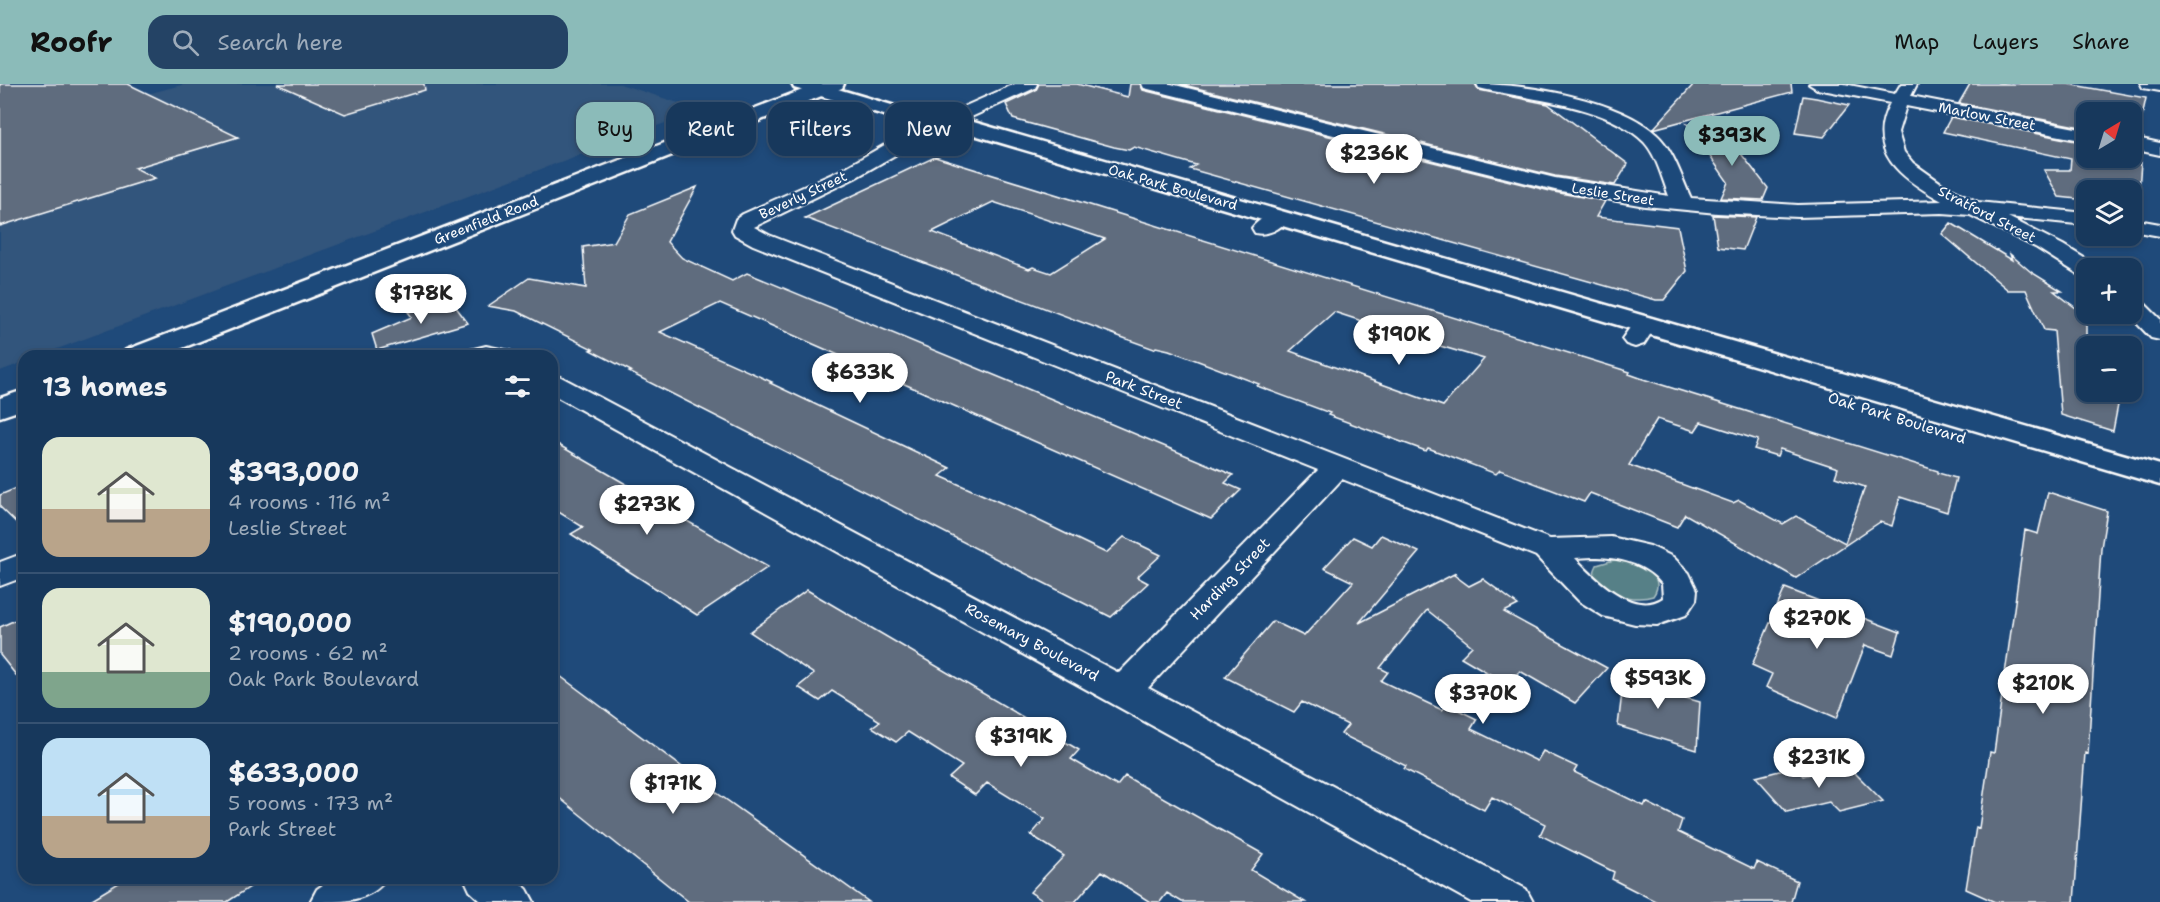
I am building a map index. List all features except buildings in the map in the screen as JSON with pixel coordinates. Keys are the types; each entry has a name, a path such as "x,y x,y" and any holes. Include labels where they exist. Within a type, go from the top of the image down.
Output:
{"street":[{"name":"Beverly Street","path":"972,110 1029,84"},
{"name":"Leslie Street","path":"1150,84 1555,184 1617,196 1683,204 1798,211 1910,207 1974,209 2076,218"},
{"path":"1485,84 1591,108 1642,131 1659,149 1683,204"},
{"name":"Marlow Street","path":"1817,84 1905,92 2076,133"},
{"path":"2149,84 2160,86"},
{"name":"Oak Park Boulevard","path":"818,86 885,109"},
{"name":"Greenfield Road","path":"151,350 818,86"},
{"name":"Stratford Street","path":"1905,92 1891,121 1889,132 1894,150 1909,168 1925,181 1974,209 2039,241 2076,263"},
{"name":"Oak Park Boulevard","path":"972,135 1640,332 2160,476"},
{"path":"2142,145 2160,149"},
{"name":"Beverly Street","path":"743,230 744,224 751,219 885,154"},
{"path":"2142,227 2160,230"},
{"name":"Park Street","path":"743,230 761,240 1547,549"},
{"path":"2142,314 2160,333"},
{"name":"Oak Park Boulevard","path":"1640,332 2160,497"},
{"name":"Rosemary Boulevard","path":"558,386 1511,902"},
{"path":"0,408 18,401"},
{"name":"Harding Street","path":"1123,692 1338,466"},
{"path":"0,575 18,567"},
{"path":"332,902 358,884"},
{"path":"492,884 512,902"}],"shaded area":[{"path":"185,84 620,84 675,102 666,102 666,123 654,127 654,102 576,102 576,156 54,350 18,350 18,364 0,371 0,133"}],"green space":[{"path":"1617,559 1640,566 1653,575 1657,581 1657,588 1653,596 1634,598 1603,589 1594,574 1597,565"}]}
